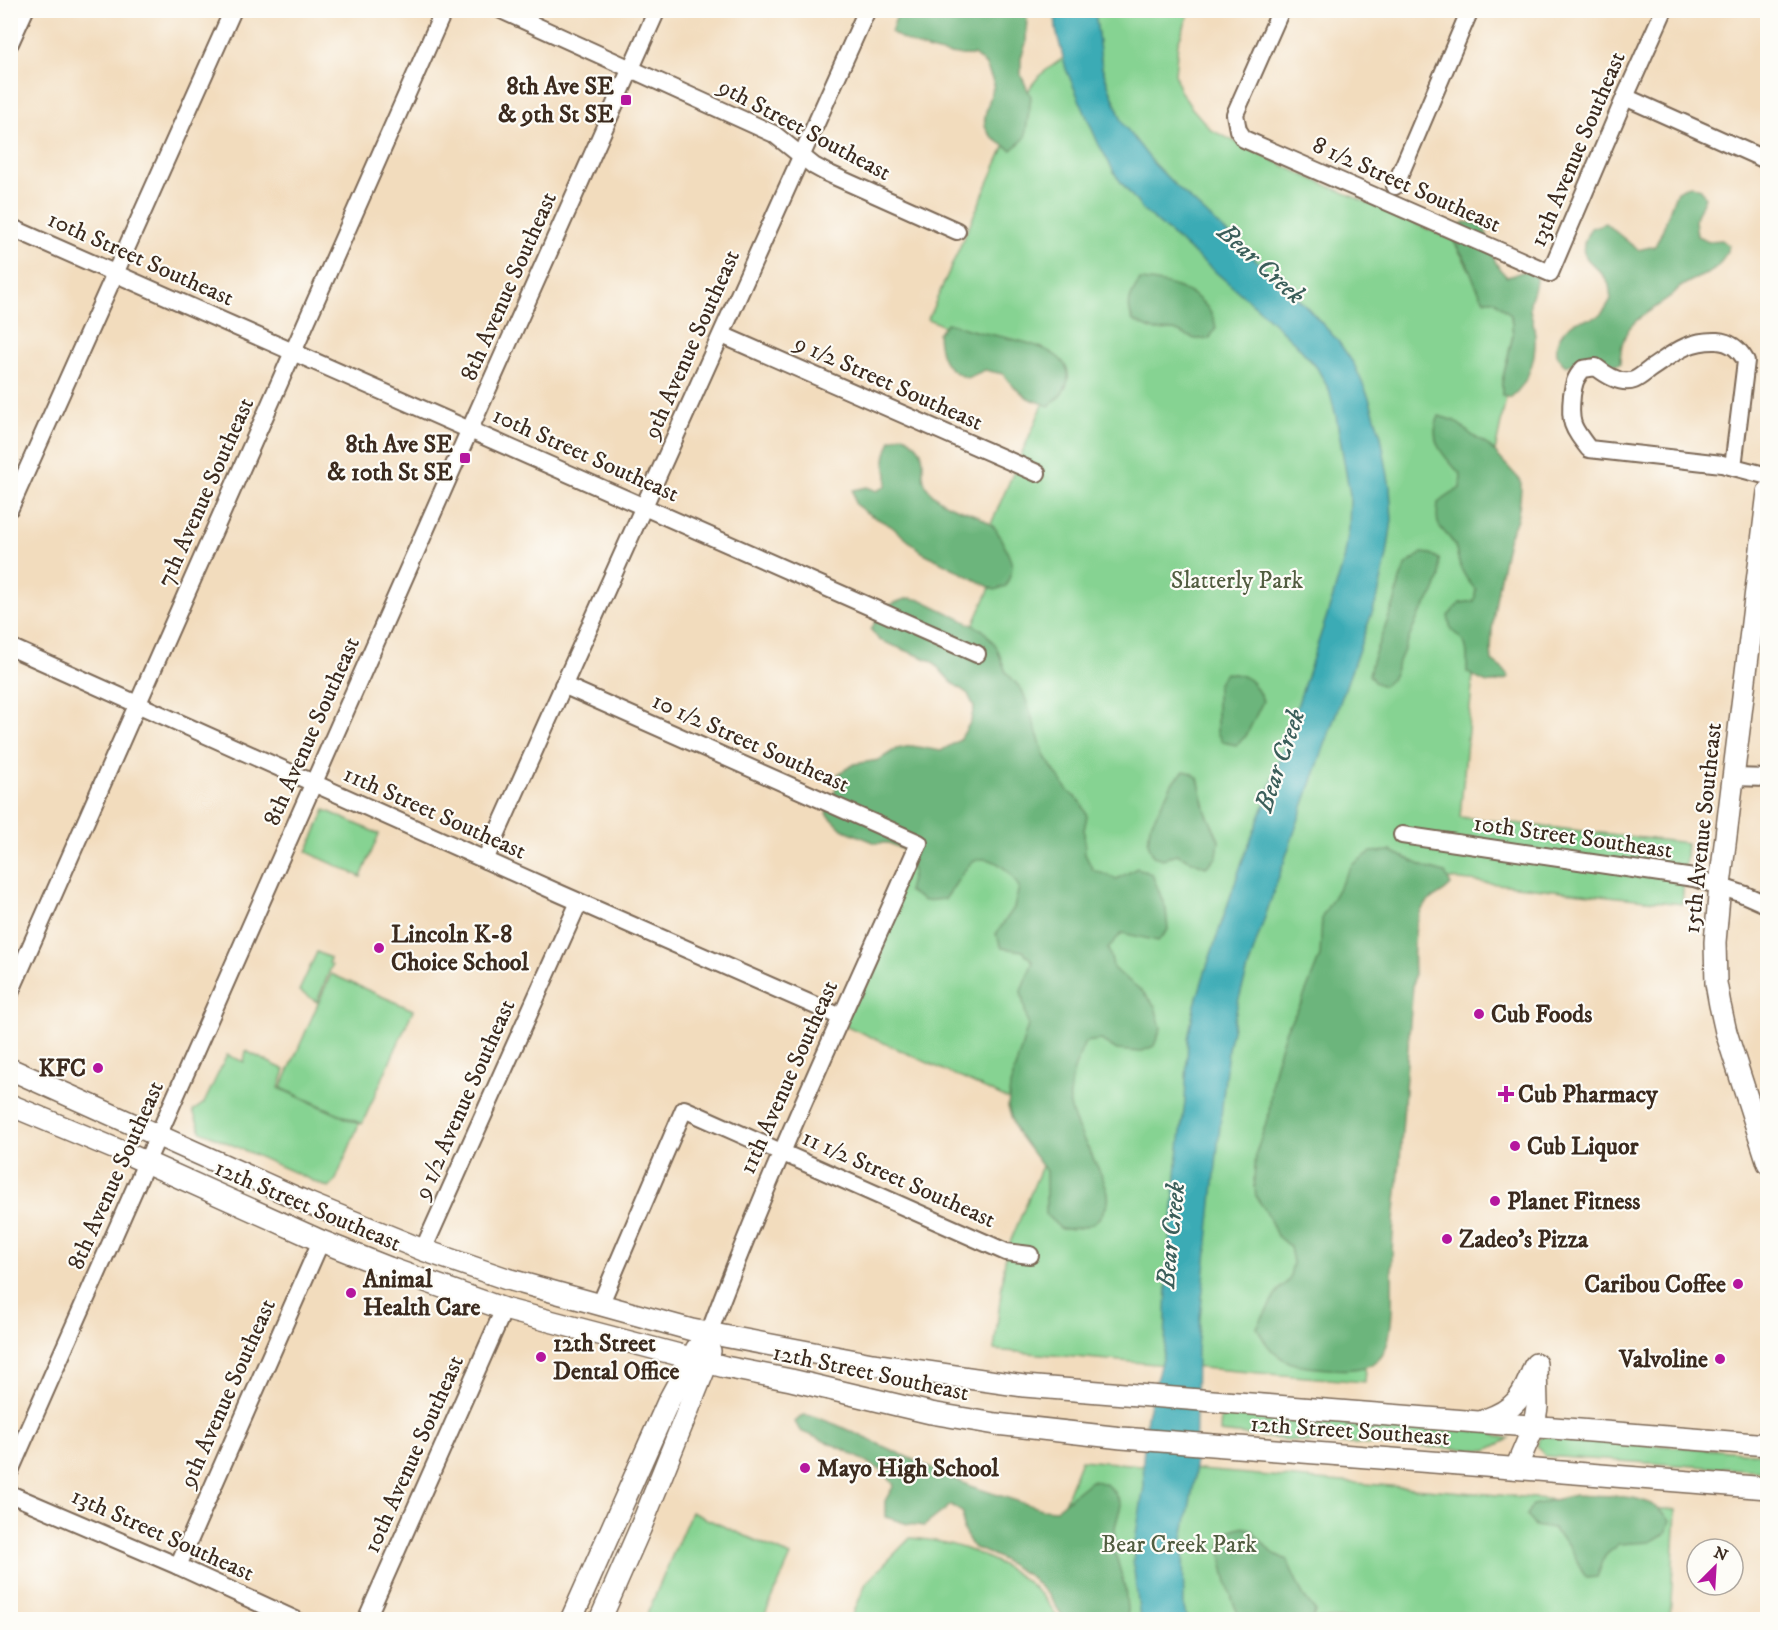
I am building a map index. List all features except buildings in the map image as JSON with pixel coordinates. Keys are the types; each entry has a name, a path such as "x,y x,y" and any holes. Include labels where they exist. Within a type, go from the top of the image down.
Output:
{"main road":[{"name":"15th Avenue Southeast","path":"1767,492 1720,885 1715,949 1716,983 1720,1005 1767,1163"},
{"name":"12th Street Southeast","path":"10,1069 317,1207 423,1250 507,1279 709,1333 872,1364 1024,1386 1767,1444"},
{"name":"12th Street Southeast","path":"10,1105 146,1162 321,1241 504,1309 699,1360 931,1413 1008,1425 1122,1438 1767,1488"},
{"name":"11th Avenue Southeast","path":"600,1620 640,1529 709,1333"},
{"name":"11th Avenue Southeast","path":"571,1620 663,1413 699,1360"},
{"path":"1479,1422 1512,1408 1527,1386 1536,1364 1537,1407 1534,1426 1516,1468"}],"street":[{"path":"10,43 25,10"},
{"path":"10,508 233,10"},
{"name":"7th Avenue Southeast","path":"10,993 444,10"},
{"name":"9th Street Southeast","path":"501,10 774,134 825,172 957,231"},
{"name":"8th Avenue Southeast","path":"10,1471 657,10"},
{"name":"9th Avenue Southeast","path":"485,860 867,10"},
{"name":"8 1/2 Street Southeast","path":"1281,10 1235,114 1238,130 1244,140 1550,273"},
{"path":"1395,186 1470,10"},
{"name":"13th Avenue Southeast","path":"1550,273 1664,10"},
{"path":"1625,97 1767,161"},
{"name":"10th Street Southeast","path":"10,227 646,506 976,654"},
{"name":"9 1/2 Street Southeast","path":"722,335 1037,473"},
{"path":"1732,467 1746,361 1739,350 1724,342 1701,340 1687,344 1633,381 1619,381 1605,375 1596,367 1583,369 1575,379 1570,417 1577,433 1590,449 1732,467 1767,476"},
{"name":"11th Street Southeast","path":"10,647 841,1017"},
{"name":"10 1/2 Street Southeast","path":"564,685 919,843"},
{"path":"1733,777 1767,778"},
{"name":"10th Street Southeast","path":"1402,835 1694,878 1720,885 1767,905"},
{"name":"11th Avenue Southeast","path":"709,1333 728,1281 782,1153 919,843"},
{"name":"9 1/2 Avenue Southeast","path":"423,1250 579,902"},
{"name":"11 1/2 Street Southeast","path":"600,1305 684,1109 1006,1252 1030,1255"},
{"name":"9th Avenue Southeast","path":"178,1566 321,1241"},
{"name":"10th Avenue Southeast","path":"366,1620 504,1309"},
{"name":"13th Street Southeast","path":"10,1494 178,1566 296,1620"}],"green space":[{"path":"902,11 1027,11 1026,43 1021,58 1021,75 1031,97 1025,138 1012,150 999,143 986,129 985,115 994,84 986,65 974,55 931,50 900,38 891,32 896,18"},
{"name":"Slatterly Park","path":"1095,11 1190,11 1178,43 1175,74 1179,89 1211,130 1299,173 1453,240 1469,269 1494,300 1511,315 1513,335 1502,382 1502,395 1506,398 1495,452 1473,436 1490,490 1460,817 1687,843 1682,904 1406,874 1364,1382 994,1350 1006,1252 1060,1123 838,1022 1001,665 963,648 993,581 971,570 1055,377 928,319 1031,86 1040,75 1063,58 1119,113 1102,68"},
{"path":"1690,185 1701,189 1705,197 1695,220 1697,236 1709,241 1722,240 1729,246 1720,264 1680,288 1632,325 1623,341 1620,364 1592,360 1566,366 1558,355 1559,338 1567,327 1576,321 1600,315 1611,299 1609,285 1599,270 1588,260 1583,248 1591,228 1605,223 1638,250 1655,246 1677,191"},
{"path":"1465,222 1479,225 1483,229 1496,262 1507,277 1525,271 1536,277 1530,307 1535,337 1534,356 1523,384 1510,398 1502,395 1502,382 1513,335 1511,315 1494,300 1484,300 1478,290 1452,235"},
{"path":"1140,280 1164,283 1197,298 1206,306 1216,328 1209,339 1195,339 1174,330 1156,331 1133,321 1129,304"},
{"path":"947,323 1025,342 1055,355 1065,365 1068,377 1063,392 1049,406 1028,398 1003,374 985,370 967,378 953,371 944,361 938,333"},
{"path":"1439,416 1455,421 1489,446 1521,481 1518,513 1508,540 1496,601 1491,649 1492,661 1504,670 1509,678 1496,683 1483,682 1467,672 1466,648 1462,639 1451,630 1448,616 1460,603 1474,601 1476,590 1462,570 1454,544 1440,527 1437,519 1438,503 1460,488 1461,475 1436,442 1435,434"},
{"path":"903,435 920,450 923,477 931,492 945,503 987,521 996,529 1011,563 1012,570 1006,586 995,590 922,552 891,526 855,504 853,490 867,487 877,491 886,486 886,453 891,440"},
{"path":"1422,553 1431,554 1439,559 1440,577 1434,593 1419,615 1391,680 1383,686 1374,682 1369,675 1372,661 1395,601 1400,579 1407,564"},
{"path":"909,598 922,600 983,630 996,646 1006,672 1022,690 1045,757 1068,791 1081,802 1087,816 1084,830 1085,854 1093,870 1117,879 1137,868 1152,874 1166,909 1168,930 1158,941 1122,933 1108,948 1114,969 1142,991 1155,1006 1161,1028 1154,1046 1140,1052 1117,1050 1101,1040 1085,1042 1073,1072 1070,1104 1073,1115 1108,1193 1108,1202 1099,1219 1084,1227 1061,1229 1046,1215 1046,1171 1016,1131 1008,1107 1010,1086 1028,1025 1021,991 1033,962 1023,951 1002,948 996,934 1014,908 1019,887 998,864 991,860 977,860 967,867 945,899 924,901 908,891 913,871 906,851 889,843 876,843 842,829 826,813 836,789 838,774 854,764 879,760 896,749 912,746 941,751 960,740 971,721 974,707 968,694 951,682 932,661 879,640 871,630 885,608"},
{"path":"1225,673 1245,677 1256,688 1263,701 1246,736 1236,745 1223,742 1217,733 1217,685"},
{"path":"1184,771 1198,778 1206,812 1219,840 1217,857 1206,867 1176,854 1163,859 1153,856 1148,843 1150,826 1173,782"},
{"path":"325,810 379,834 361,877 307,852"},
{"path":"1391,851 1427,868 1445,873 1451,885 1423,907 1415,935 1414,974 1392,1244 1391,1327 1385,1349 1374,1363 1356,1369 1307,1367 1282,1359 1270,1349 1257,1327 1278,1291 1289,1280 1293,1263 1290,1247 1277,1236 1266,1211 1256,1197 1254,1179 1256,1153 1269,1114 1272,1081 1286,1029 1301,1004 1320,956 1322,917 1352,865 1371,852"},
{"path":"317,952 330,958 329,963 332,965 317,1002 299,991"},
{"path":"331,974 413,1010 362,1124 281,1088"},
{"path":"246,1051 285,1070 279,1088 359,1124 335,1182 329,1188 201,1131 193,1111 204,1103 227,1055 244,1062"},
{"path":"1233,1412 1489,1432 1509,1439 1487,1450 1306,1442 1220,1432 1221,1415"},
{"path":"803,1415 813,1416 837,1425 970,1486 1042,1509 1055,1510 1091,1481 1107,1485 1121,1505 1115,1527 1115,1552 1125,1588 1128,1619 1064,1619 1051,1598 1029,1576 997,1557 973,1547 963,1530 963,1513 951,1505 924,1526 885,1517 885,1501 894,1485 883,1471 843,1449 800,1431 795,1422"},
{"path":"1543,1436 1767,1454 1767,1471 1545,1456 1537,1446 1539,1439"},
{"name":"Bear Creek Park","path":"1081,1460 1676,1510 1670,1619 1113,1619 1055,1526"},
{"path":"1575,1495 1639,1499 1661,1510 1670,1520 1666,1533 1650,1542 1618,1544 1605,1556 1597,1577 1586,1578 1569,1546 1553,1529 1535,1526 1526,1516 1533,1505"},
{"path":"691,1512 791,1556 763,1619 645,1619"},
{"path":"1240,1527 1251,1529 1271,1552 1287,1560 1304,1597 1315,1611 1313,1619 1241,1619 1227,1583 1221,1551 1222,1542 1228,1531"},
{"path":"910,1538 952,1545 994,1561 1032,1586 1047,1602 1058,1619 851,1619 866,1583"}],"water":[{"path":"1055,11 1095,11 1102,68 1123,124 1154,164 1307,307 1338,341 1354,364 1369,398 1381,436 1390,487 1392,520 1378,596 1256,943 1238,1002 1228,1049 1197,1347 1195,1479 1183,1538 1184,1608 1187,1619 1140,1619 1133,1562 1144,1486 1143,1459 1147,1415 1165,1347 1167,1280 1185,1101 1188,1039 1194,1008 1205,972 1243,859 1267,798 1344,560 1349,528 1350,495 1336,416 1329,390 1317,368 1296,344 1261,311 1143,210 1117,177 1098,143 1066,69 1056,30"}],"place":[{"name":"8th Ave SE & 9th St SE","path":"626,100"},
{"name":"8th Ave SE & 10th St SE","path":"465,458"},
{"name":"Lincoln K-8 Choice School","path":"379,948"},
{"name":"Cub Foods","path":"1479,1014"},
{"name":"KFC","path":"98,1068"},
{"name":"Cub Pharmacy","path":"1506,1094"},
{"name":"Cub Liquor","path":"1515,1146"},
{"name":"Planet Fitness","path":"1495,1201"},
{"name":"Zadeo's Pizza","path":"1447,1239"},
{"name":"Caribou Coffee","path":"1738,1284"},
{"name":"Animal Health Care","path":"351,1293"},
{"name":"12th Street Dental Office","path":"541,1357"},
{"name":"Valvoline","path":"1720,1359"},
{"name":"Mayo High School","path":"805,1468"}],"water label":[{"name":"Bear Creek","path":"1262,263"},
{"name":"Bear Creek","path":"1279,760"},
{"name":"Bear Creek","path":"1170,1235"}]}
